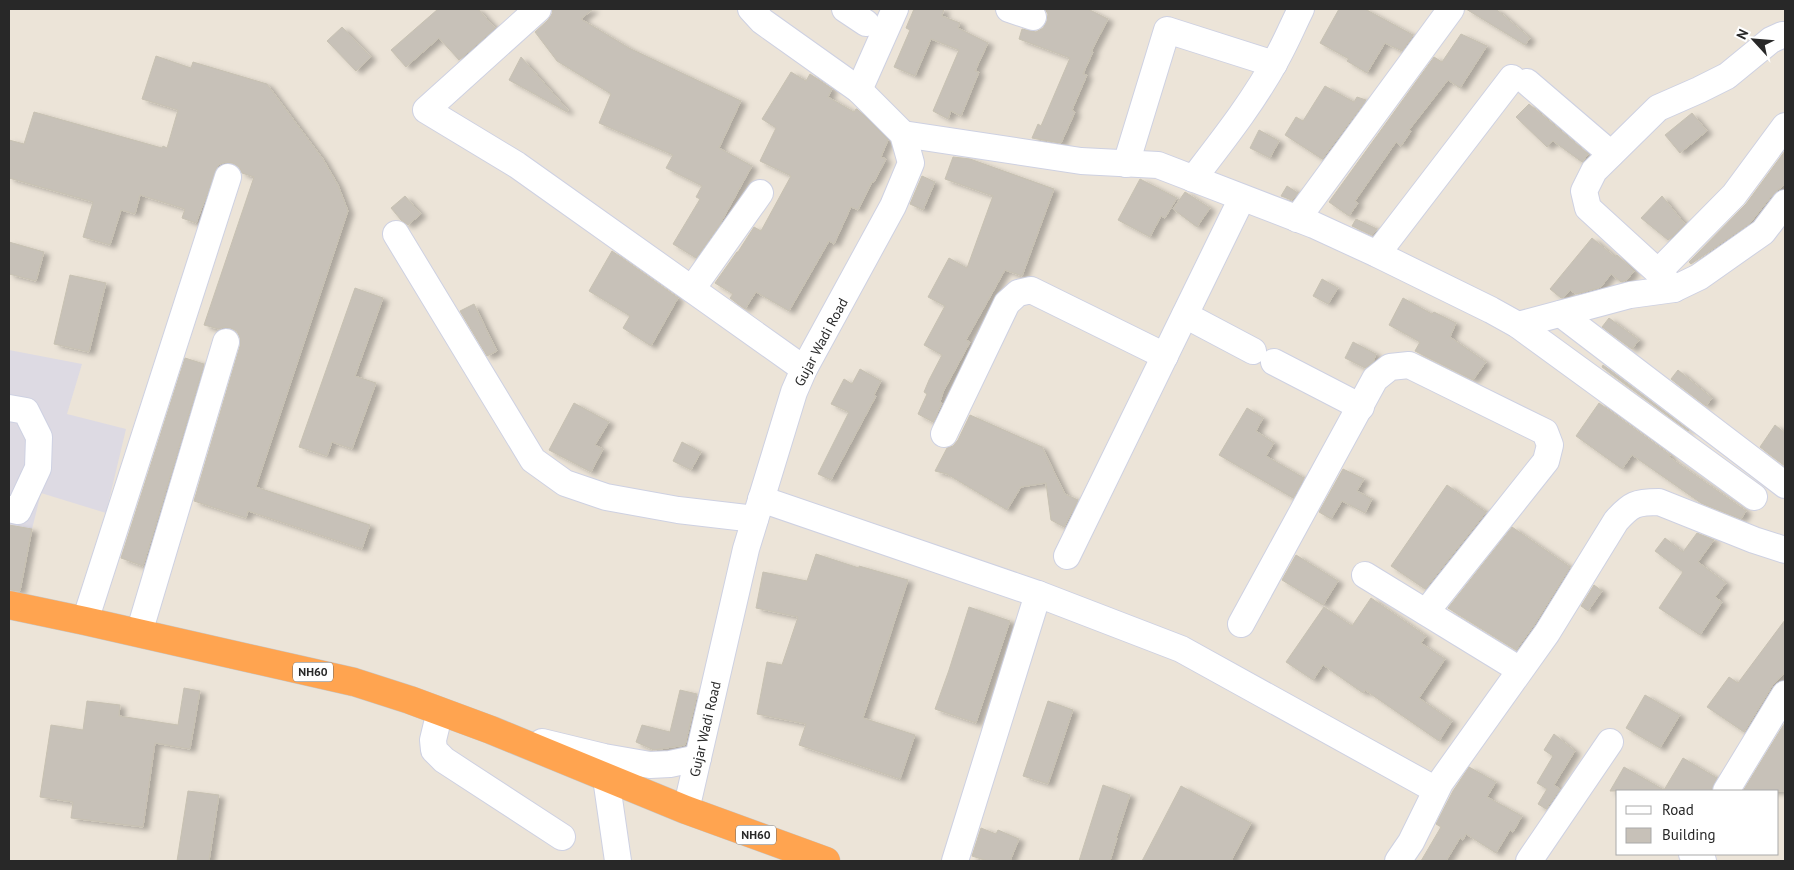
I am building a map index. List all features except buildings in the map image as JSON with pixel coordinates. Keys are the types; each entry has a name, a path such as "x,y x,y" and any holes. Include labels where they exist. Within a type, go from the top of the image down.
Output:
{"highway":[{"name":"NH60","path":"9,605 354,682 490,730 686,810 816,859"}],"street":[{"path":"538,9 426,110 517,165 804,368"},
{"name":"Gujar Wadi Road","path":"686,810 746,549 794,392 804,368 897,198 911,163 903,134 859,90 762,21 751,9"},
{"path":"845,9 866,23"},
{"path":"859,90 895,9"},
{"path":"1193,179 1234,126 1274,64 1301,9"},
{"path":"1297,219 1451,9"},
{"path":"1126,164 1167,30 1274,64"},
{"path":"1666,280 1588,208 1584,191 1594,171 1658,108 1727,76 1771,40 1785,35"},
{"path":"1376,254 1519,80 1611,154"},
{"path":"1666,280 1734,195 1785,126"},
{"path":"903,134 1081,161 1158,166 1297,219 1376,254 1518,325 1754,497"},
{"path":"85,621 228,177"},
{"path":"692,289 760,194"},
{"path":"1067,556 1242,198"},
{"path":"1518,325 1630,295 1666,280 1699,277 1763,232 1785,203"},
{"path":"396,234 533,460 565,483 606,497 678,510 758,509 1038,594 1181,649 1436,790"},
{"path":"944,434 1007,303 1018,293 1031,290 1165,356"},
{"path":"1561,314 1785,485"},
{"path":"1185,315 1361,407"},
{"path":"139,633 226,342"},
{"path":"1241,624 1375,379 1390,367 1409,365 1545,432 1550,445 1546,462 1426,612"},
{"path":"9,408 26,411 39,437 38,468 18,511 9,509"},
{"path":"1398,861 1411,842 1436,790 1445,776 1547,633 1616,521 1627,508 1643,502 1659,502 1785,550"},
{"path":"1365,575 1520,670"},
{"path":"955,861 1038,594"},
{"path":"1727,790 1785,694"},
{"path":"440,711 433,740 434,750 444,760 562,837"},
{"path":"490,730 650,765 670,764 698,758"},
{"path":"1530,861 1610,742"},
{"path":"606,778 618,861"}],"shaded area":[{"path":"9,350 82,364 67,414 126,429 106,513 41,493 32,529 9,525"}]}
